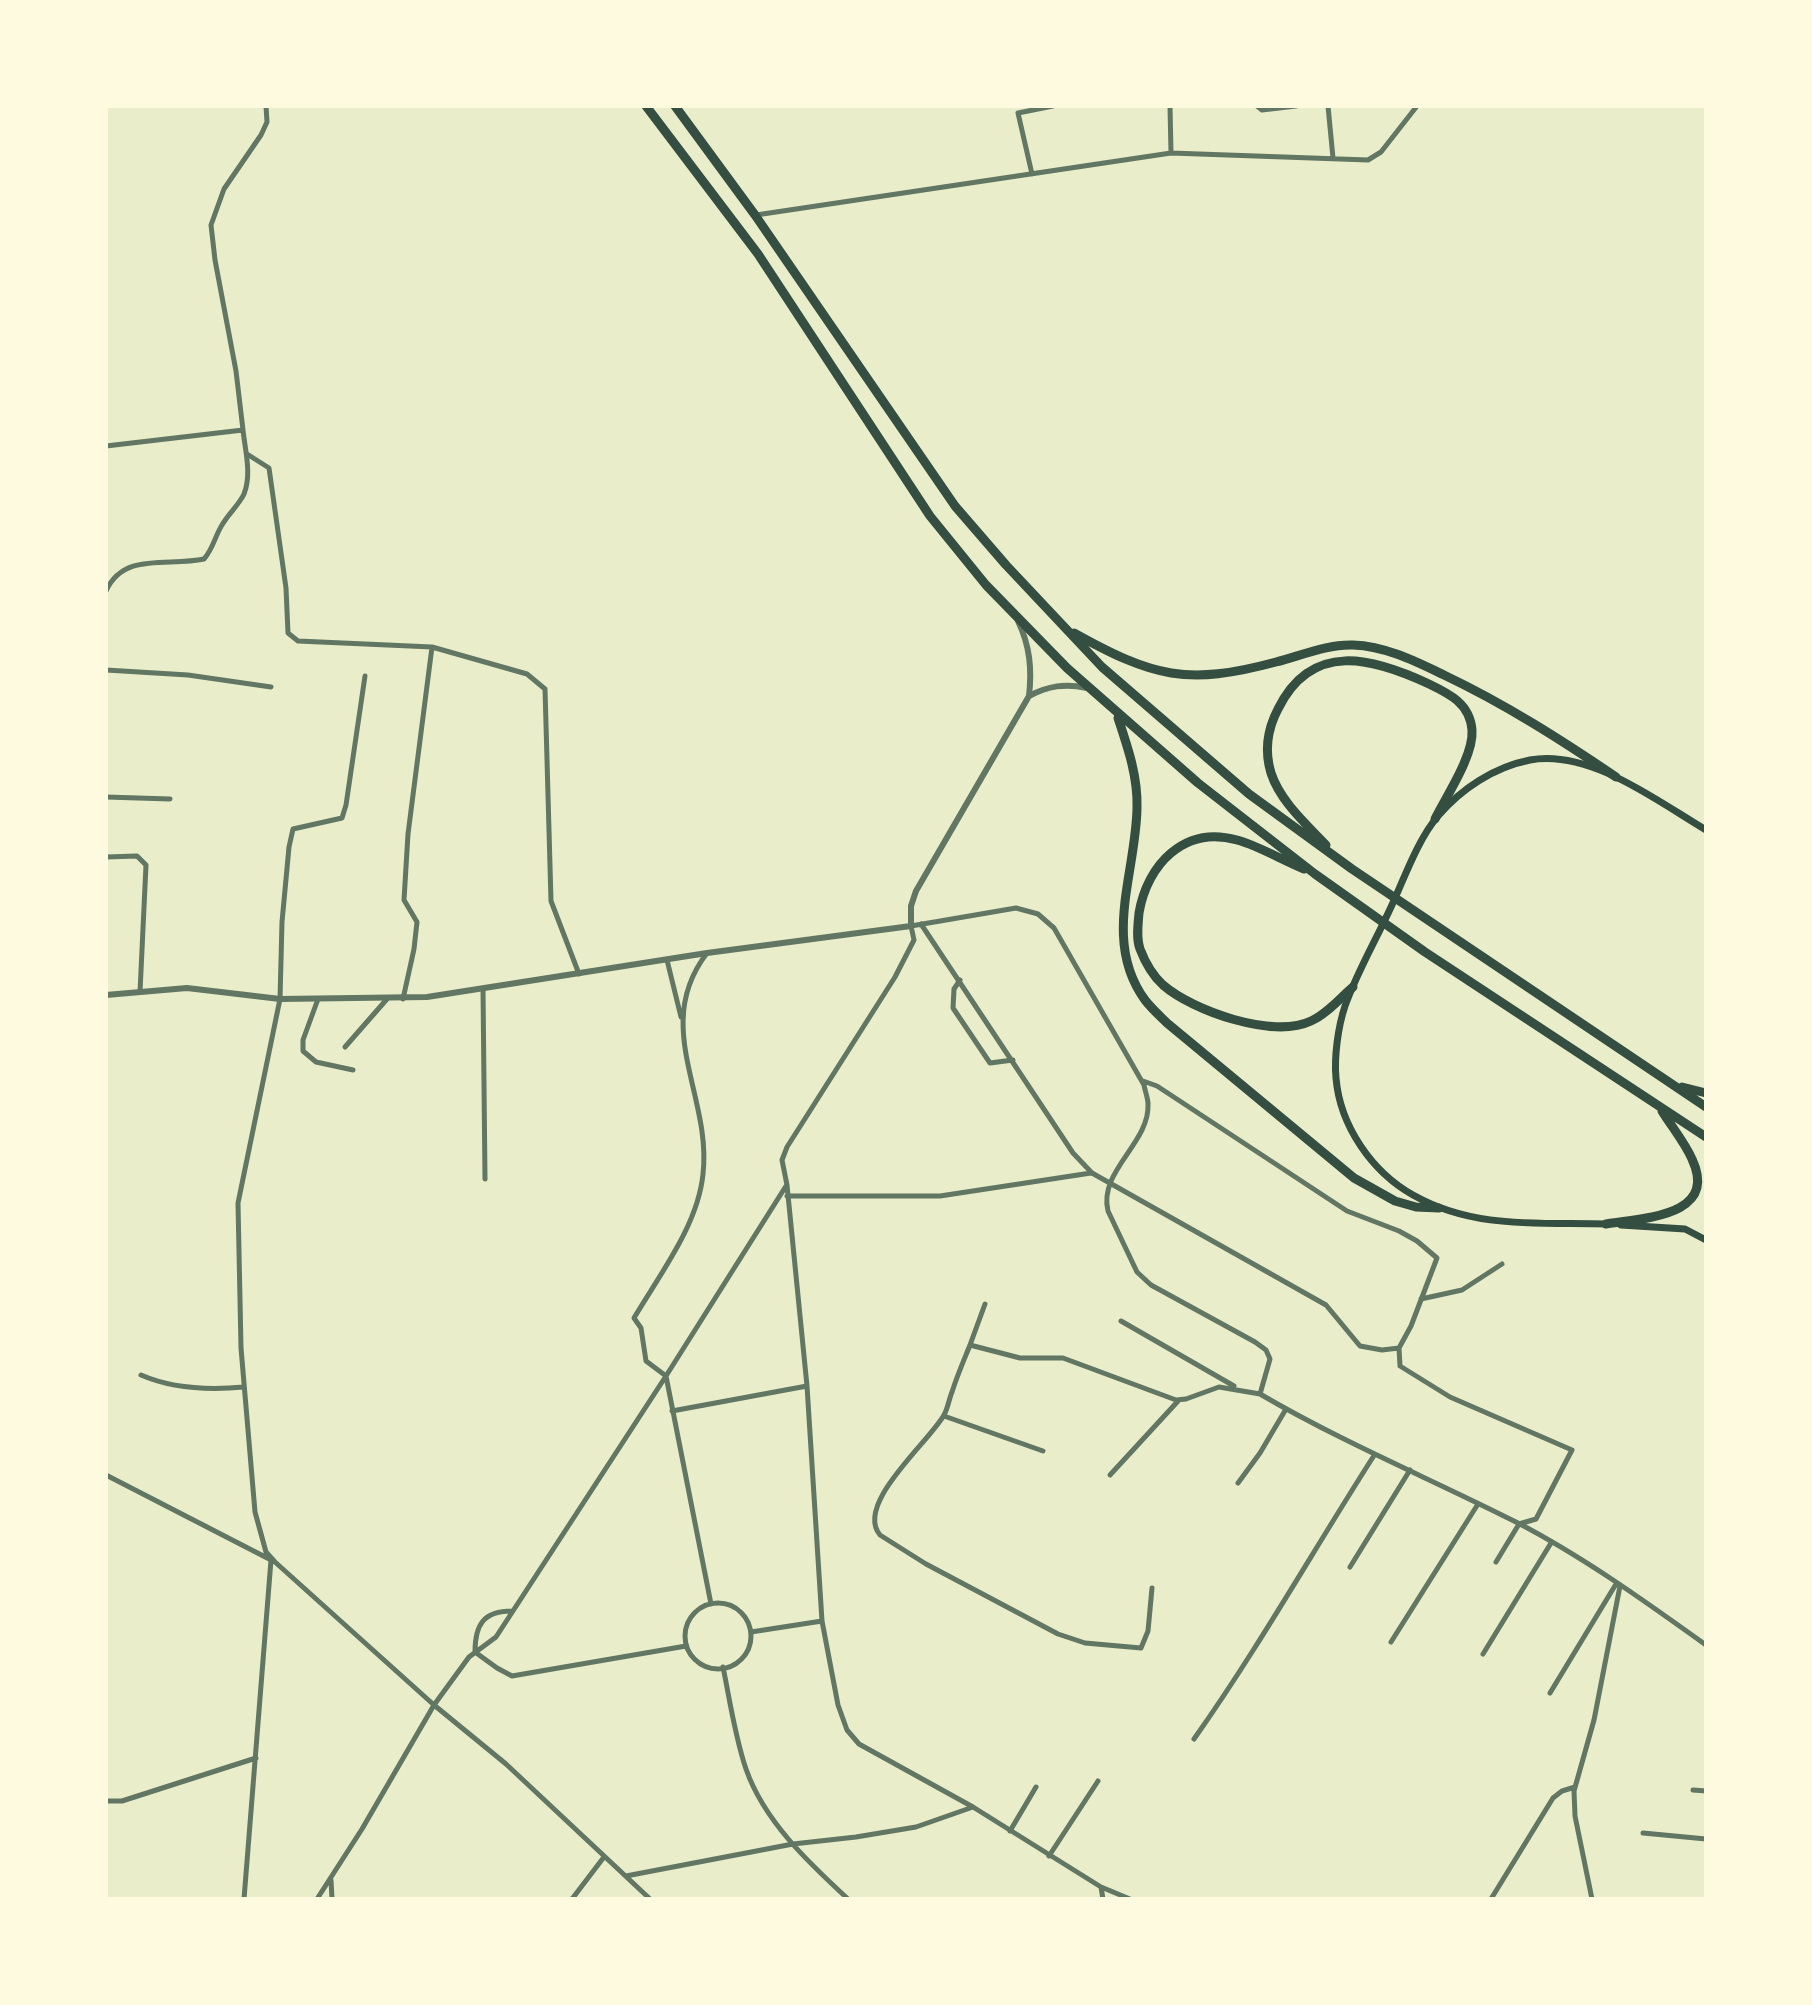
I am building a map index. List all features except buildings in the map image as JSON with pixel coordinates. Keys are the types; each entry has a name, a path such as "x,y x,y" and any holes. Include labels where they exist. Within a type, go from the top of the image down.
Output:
{"highway":[{"path":"646,106 758,254 930,516 1016,617 1088,689 1207,791 1315,874 1425,952 1706,1137"},
{"path":"675,106 755,215 955,506 1102,667 1249,794 1352,869 1706,1107"},
{"path":"1066,629 1136,664 1184,676 1210,676 1248,670 1349,645 1384,650 1421,664 1512,710 1616,777"},
{"path":"1352,869 1292,808 1272,775 1266,748 1269,726 1293,685 1307,673 1340,660 1362,660 1395,669 1452,694 1462,703 1472,728 1472,741 1435,819"},
{"path":"1117,715 1137,791 1136,832 1123,913 1123,939 1131,972 1145,1000 1167,1023 1354,1178 1395,1201 1416,1207 1439,1208"},
{"path":"1315,874 1237,840 1212,837 1184,844 1151,874 1142,896 1137,927 1138,945 1149,969 1163,984 1209,1011 1243,1021 1270,1026 1310,1022 1353,987"},
{"path":"1673,1085 1706,1093"},
{"path":"1606,1224 1678,1211 1695,1194 1698,1183 1692,1158 1658,1105"}],"main road":[{"path":"1706,830 1616,777 1568,760 1531,760 1487,775 1452,801 1435,819 1408,869 1344,1009 1336,1078 1347,1123 1361,1146 1387,1176 1411,1194 1439,1208 1500,1222 1685,1229 1706,1240"}],"street":[{"path":"106,591 115,576 129,566 204,559 210,553 220,527 244,495 247,454 211,225 224,189 261,135 267,122 266,106"},
{"path":"1015,106 1032,174"},
{"path":"1018,113 1053,106"},
{"path":"1170,106 1171,153"},
{"path":"1257,106 1262,110 1296,106"},
{"path":"1328,106 1333,158"},
{"path":"755,215 1171,153 1368,160 1381,152 1417,106"},
{"path":"106,446 243,430"},
{"path":"247,454 269,468 291,638 298,641 432,647 527,674 545,689 551,901 579,974"},
{"path":"1016,617 1028,648 1029,696 916,891 911,906 914,940 895,977 787,1147 782,1160 807,1386 822,1621 838,1705 847,1730 859,1744 973,1807 1101,1887 1130,1899"},
{"path":"403,999 417,922 404,900 408,834 432,647"},
{"path":"106,670 188,675 271,687"},
{"path":"365,676 342,818 293,829 282,922 280,999 238,1203 241,1348 255,1512 266,1552 273,1561 434,1705 506,1764 650,1899"},
{"path":"1029,696 1040,690 1064,685 1088,689"},
{"path":"106,797 170,799"},
{"path":"106,857 137,856 146,865 140,992"},
{"path":"106,995 187,988 280,999 403,999 1016,908 1038,914 1054,928 1142,1081 1148,1106 1145,1123 1110,1183 1105,1201 1108,1211 1137,1272 1162,1294 1266,1350 1270,1359 1260,1394"},
{"path":"921,924 1073,1153 1092,1173 1326,1305 1360,1346 1382,1350 1399,1348"},
{"path":"682,1022 693,975 707,953"},
{"path":"667,960 682,1022 684,1049 704,1155 703,1177 683,1234 634,1318 641,1328 646,1361 666,1376 711,1604"},
{"path":"960,980 954,989 953,1008 990,1063 1013,1060"},
{"path":"483,989 485,1179"},
{"path":"318,999 303,1040 303,1051 316,1062 353,1070"},
{"path":"345,1047 387,999"},
{"path":"1142,1081 1157,1086 1347,1211 1399,1231 1437,1258 1399,1348 1400,1366 1450,1397 1572,1450 1536,1519 1519,1524 1496,1562"},
{"path":"780,1196 940,1196 1092,1173"},
{"path":"317,1899 434,1705 475,1652 496,1637 787,1185"},
{"path":"1421,1299 1462,1290 1502,1264"},
{"path":"985,1304 944,1416 885,1491 874,1521 875,1528 880,1535 926,1564 1058,1634 1085,1643 1141,1648 1148,1631 1152,1588"},
{"path":"1121,1321 1237,1388"},
{"path":"970,1345 1020,1358 1063,1358 1164,1397 1180,1400"},
{"path":"141,1375 152,1380 214,1390 244,1387"},
{"path":"672,1411 807,1386"},
{"path":"1110,1475 1180,1400 1219,1387 1260,1394 1519,1524 1618,1585 1706,1645"},
{"path":"1238,1483 1286,1409"},
{"path":"944,1416 1043,1451"},
{"path":"1194,1739 1291,1592 1311,1553 1375,1454"},
{"path":"1350,1567 1410,1470"},
{"path":"106,1475 273,1561"},
{"path":"1391,1642 1478,1504"},
{"path":"1483,1654 1551,1543"},
{"path":"244,1899 273,1561"},
{"path":"1550,1693 1618,1585"},
{"path":"1592,1899 1575,1816 1575,1787 1594,1720 1618,1585"},
{"path":"711,1604 726,1604 737,1609 745,1617 751,1632 749,1650 742,1660 732,1667 709,1669 699,1664 686,1646 684,1635 694,1613 711,1604"},
{"path":"475,1652 478,1632 485,1618 497,1611 512,1611"},
{"path":"751,1632 822,1621"},
{"path":"475,1652 512,1676 686,1646"},
{"path":"723,1667 747,1773 781,1830 848,1899"},
{"path":"106,1801 122,1801 256,1758"},
{"path":"1049,1856 1098,1781"},
{"path":"1009,1831 1036,1787"},
{"path":"1491,1899 1553,1798 1575,1787"},
{"path":"1693,1790 1706,1791"},
{"path":"625,1876 793,1844 916,1827 973,1807"},
{"path":"1643,1833 1706,1839"},
{"path":"572,1899 604,1857"},
{"path":"331,1878 332,1899"},
{"path":"1101,1887 1103,1899"}]}
